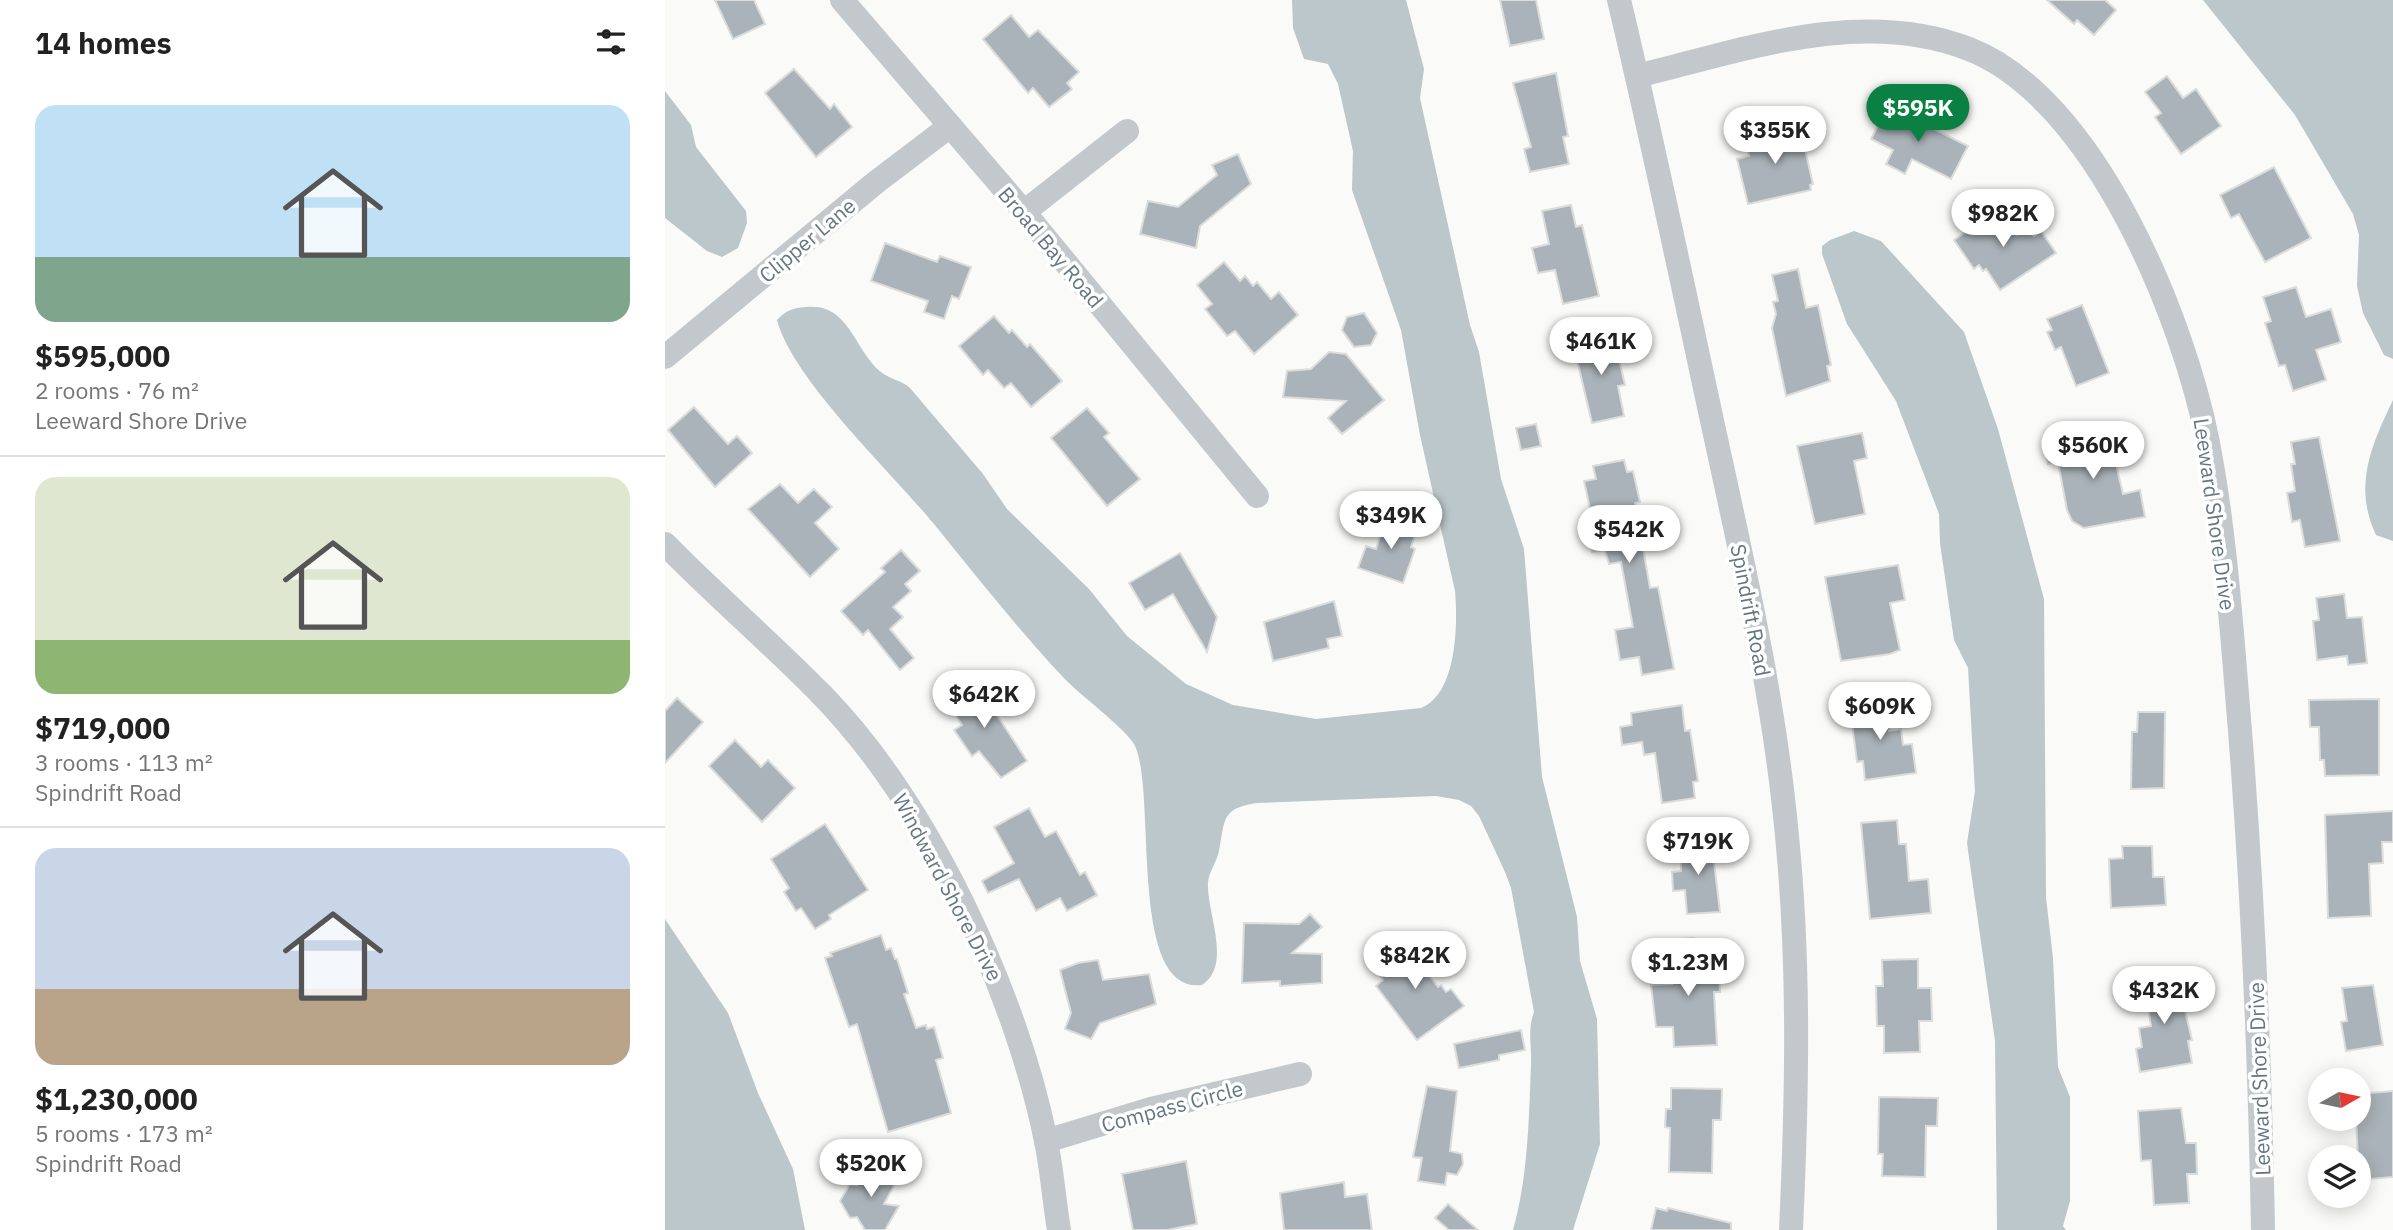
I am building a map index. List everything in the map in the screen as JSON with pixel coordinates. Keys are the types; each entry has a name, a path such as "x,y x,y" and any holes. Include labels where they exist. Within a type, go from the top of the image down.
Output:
{"street":[{"name":"Broad Bay Road","path":"842,0 1024,212 1257,496"},
{"name":"Spindrift Road","path":"1619,0 1746,576 1774,729 1787,835 1797,968 1798,1072 1791,1230"},
{"name":"Leeward Shore Drive","path":"1637,76 1780,41 1830,33 1887,31 1946,41 2002,66 2032,90 2088,157 2131,228 2170,315 2192,377 2207,440 2218,505 2234,657 2252,884 2263,1230"},
{"name":"Clipper Lane","path":"665,357 876,183 950,126"},
{"path":"1024,212 1127,131"},
{"name":"Windward Shore Drive","path":"665,544 717,598 822,695 866,747 936,855 1001,986 1046,1141 1059,1230"},
{"name":"Compass Circle","path":"1046,1141 1151,1109 1300,1074"}],"shaded area":[{"path":"1292,0 1406,0 1424,69 1420,98 1470,325 1479,352 1501,479 1524,549 1542,777 1577,917 1580,961 1597,1019 1600,1144 1573,1230 1513,1230 1527,1148 1530,1032 1534,1012 1511,888 1479,816 1471,806 1459,800 1436,796 1257,803 1237,808 1231,812 1224,824 1218,855 1208,882 1216,937 1216,965 1211,976 1202,985 1178,979 1163,958 1153,924 1141,767 1134,744 1045,657 919,507 847,427 803,371 777,320 790,310 820,307 842,320 872,363 884,374 910,388 983,474 1007,509 1089,589 1127,636 1186,684 1233,705 1316,719 1421,708 1433,700 1442,688 1453,657 1455,591 1420,435 1401,330 1352,190 1353,151 1338,84 1328,64 1304,59 1293,28"},
{"path":"2203,0 2393,0 2393,359 2384,355 2363,313 2357,286 2359,235 2353,214 2295,115"},
{"path":"665,91 691,125 696,147 746,211 747,223 738,248 722,257 707,251 665,218"},
{"path":"1854,231 1881,241 1964,332 1998,429 2044,599 2046,897 2053,958 2058,1067 2070,1097 2070,1201 2063,1226 2066,1230 1997,1230 1995,1041 1967,843 1975,791 1968,668 1954,640 1940,543 1939,514 1896,401 1847,324 1822,254 1822,246 1830,240"},
{"path":"2393,400 2393,541 2376,535 2369,517 2365,483 2372,450"},
{"path":"665,919 728,1013 758,1093 793,1169 805,1230 665,1230"}],"building":[{"path":"715,0 754,0 765,24 733,39"},
{"path":"1500,0 1536,0 1544,39 1510,46"},
{"path":"2047,0 2105,0 2116,10 2094,35 2077,20 2074,24"},
{"path":"1011,15 1029,37 1038,30 1079,72 1067,83 1072,89 1049,107 1033,88 1028,93 983,39"},
{"path":"794,69 830,109 834,104 852,127 816,157 765,93"},
{"path":"1556,73 1568,136 1563,137 1569,164 1530,172 1524,149 1531,147 1513,83"},
{"path":"2167,76 2183,98 2196,89 2221,126 2181,154 2155,117 2161,113 2145,92"},
{"path":"1888,106 1968,146 1951,179 1912,159 1905,174 1886,164 1893,150 1871,139"},
{"path":"1793,123 1798,146 1804,145 1813,184 1810,185 1811,190 1748,204 1737,159 1749,156 1747,146 1762,142 1760,131"},
{"path":"1238,154 1251,184 1200,226 1196,248 1140,234 1148,201 1178,207 1217,175 1212,165"},
{"path":"2274,167 2311,238 2265,262 2239,214 2231,218 2220,195"},
{"path":"1571,205 1576,227 1582,225 1599,296 1563,304 1555,270 1538,273 1532,248 1549,244 1542,211"},
{"path":"1999,209 2017,235 2028,228 2034,236 2041,231 2056,253 2000,290 1986,269 1983,271 1979,265 1974,269 1954,240"},
{"path":"885,243 937,262 940,256 971,267 959,299 952,296 944,319 924,312 928,301 871,281"},
{"path":"1224,262 1240,281 1245,276 1253,286 1257,282 1271,299 1279,292 1298,315 1254,354 1235,331 1227,336 1205,309 1212,304 1197,285"},
{"path":"1798,269 1806,308 1818,305 1831,365 1827,366 1830,381 1786,396 1772,328 1776,314 1773,302 1778,301 1772,275"},
{"path":"2296,287 2306,317 2331,309 2341,342 2316,350 2326,380 2293,391 2285,365 2279,366 2265,323 2271,321 2263,297"},
{"path":"2082,305 2109,373 2076,386 2061,347 2055,350 2047,332 2052,330 2047,319"},
{"path":"1364,313 1377,333 1371,345 1354,347 1342,330 1347,317"},
{"path":"994,316 1009,333 1012,330 1027,347 1030,344 1062,381 1031,407 1011,383 1004,388 988,370 983,375 959,346"},
{"path":"1613,334 1625,385 1618,386 1624,416 1592,423 1573,343"},
{"path":"1329,352 1346,354 1384,400 1342,434 1328,418 1346,401 1283,397 1287,371 1311,369"},
{"path":"694,407 728,444 737,436 752,453 715,487 668,430"},
{"path":"1087,408 1109,433 1104,437 1140,479 1107,506 1051,438"},
{"path":"1536,424 1541,446 1521,450 1516,428"},
{"path":"2108,430 2123,494 2140,490 2145,517 2084,528 2072,521 2067,510 2058,462 2048,464 2044,442"},
{"path":"1862,433 1867,458 1854,461 1865,514 1815,524 1797,446"},
{"path":"2319,437 2340,541 2305,547 2300,520 2292,522 2287,493 2295,491 2291,464 2295,464 2291,442"},
{"path":"1624,460 1627,472 1633,471 1640,502 1635,503 1650,588 1658,587 1674,669 1642,675 1639,657 1620,660 1615,630 1633,627 1621,562 1609,564 1605,550 1592,552 1587,528 1594,527 1584,481 1596,479 1593,466"},
{"path":"780,484 798,503 814,489 832,507 815,523 839,549 810,577 748,509"},
{"path":"1387,516 1418,526 1411,547 1415,549 1403,583 1358,568 1366,546 1376,549"},
{"path":"901,550 920,571 905,584 911,591 893,607 903,617 890,629 914,658 900,670 868,630 863,635 841,611 885,572 881,568"},
{"path":"1180,553 1217,617 1207,652 1173,594 1145,610 1129,583"},
{"path":"1898,565 1905,600 1890,603 1900,650 1841,661 1825,577"},
{"path":"2344,594 2347,618 2362,617 2367,663 2348,665 2347,656 2317,660 2313,621 2319,620 2316,598"},
{"path":"1334,601 1342,636 1327,639 1329,648 1273,661 1264,622"},
{"path":"974,680 1027,761 1001,778 979,751 972,756 954,730 962,725 945,699"},
{"path":"1884,695 1889,731 1901,729 1903,745 1912,744 1916,773 1865,780 1863,761 1857,762 1852,723 1857,722 1854,699"},
{"path":"677,698 703,722 665,763 665,711"},
{"path":"2379,699 2379,775 2325,776 2324,760 2320,760 2319,727 2310,727 2309,700"},
{"path":"1682,705 1685,731 1690,730 1698,781 1693,782 1695,798 1662,803 1655,753 1644,755 1642,742 1622,745 1620,727 1632,725 1631,713"},
{"path":"2138,712 2165,712 2164,788 2131,789 2132,732 2137,732"},
{"path":"735,740 761,767 768,760 795,788 762,822 709,766"},
{"path":"1029,808 1045,837 1056,831 1080,875 1085,872 1097,895 1067,911 1060,898 1036,911 1019,879 988,893 982,881 1014,863 994,827"},
{"path":"2393,811 2393,842 2382,842 2383,863 2369,864 2371,916 2328,918 2325,815"},
{"path":"1897,820 1899,844 1906,844 1909,881 1928,879 1931,913 1870,919 1861,823"},
{"path":"825,824 868,890 829,915 831,919 815,929 801,908 796,911 784,892 789,888 771,859"},
{"path":"1711,838 1720,912 1687,914 1685,890 1673,891 1672,872 1681,871 1680,840"},
{"path":"2122,846 2152,846 2153,877 2164,877 2166,905 2111,908 2109,859 2123,858"},
{"path":"1310,914 1322,927 1292,953 1322,954 1322,983 1280,986 1280,981 1242,983 1244,923 1299,924"},
{"path":"881,935 886,950 891,948 897,959 908,993 904,994 916,1028 926,1025 927,1029 934,1027 943,1058 936,1060 951,1113 888,1132 857,1024 849,1027 825,958 832,956 830,953"},
{"path":"1693,938 1695,965 1719,964 1720,992 1714,992 1717,1045 1674,1047 1673,1027 1656,1027 1651,985 1672,984 1671,940"},
{"path":"1412,939 1424,954 1417,960 1438,987 1441,985 1446,992 1451,989 1464,1006 1417,1040 1376,986 1383,980 1375,967"},
{"path":"1918,959 1918,988 1931,988 1932,1021 1919,1021 1920,1052 1884,1053 1884,1026 1877,1026 1876,986 1883,986 1882,960"},
{"path":"1098,960 1103,980 1149,974 1156,1004 1100,1023 1091,1039 1065,1029 1071,1013 1060,970 1078,963"},
{"path":"2176,972 2192,1040 2188,1041 2192,1063 2140,1072 2136,1049 2142,1047 2139,1028 2151,1026 2143,977"},
{"path":"2373,985 2383,1045 2346,1051 2341,1022 2347,1021 2342,988"},
{"path":"1521,1030 1525,1050 1499,1055 1499,1060 1459,1068 1454,1044"},
{"path":"1427,1086 1457,1091 1450,1151 1462,1154 1463,1164 1457,1175 1447,1173 1445,1185 1418,1181 1422,1158 1413,1157"},
{"path":"1671,1088 1722,1089 1721,1120 1713,1120 1712,1173 1669,1172 1670,1128 1665,1127 1666,1109 1671,1109"},
{"path":"2393,1091 2393,1177 2371,1179 2371,1145 2357,1145 2357,1131 2371,1131 2371,1093"},
{"path":"1879,1097 1938,1098 1937,1126 1926,1126 1925,1177 1882,1176 1883,1154 1878,1154"},
{"path":"2181,1108 2186,1143 2196,1143 2197,1174 2187,1174 2189,1203 2154,1205 2151,1160 2141,1161 2138,1111"},
{"path":"1186,1161 1197,1224 1167,1230 1133,1230 1122,1174"},
{"path":"869,1162 898,1178 884,1204 899,1206 885,1230 865,1230 857,1217 850,1218 840,1201 850,1184 857,1185"},
{"path":"1344,1182 1345,1197 1367,1194 1372,1230 1284,1230 1280,1193"},
{"path":"1448,1204 1478,1230 1449,1230 1435,1218"},
{"path":"1656,1208 1667,1211 1668,1208 1731,1223 1731,1230 1651,1230"}]}
